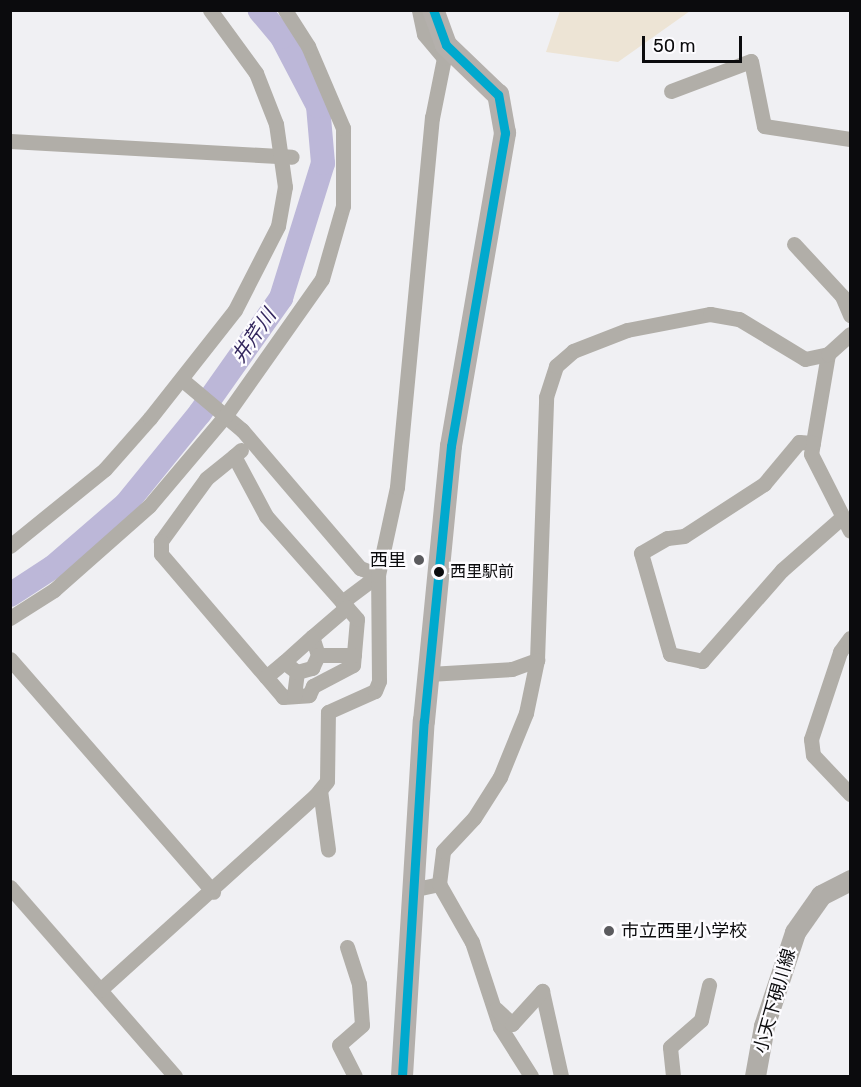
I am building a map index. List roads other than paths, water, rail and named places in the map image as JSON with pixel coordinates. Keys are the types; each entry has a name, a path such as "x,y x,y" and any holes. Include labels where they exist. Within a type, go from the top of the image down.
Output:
{"main road":[{"path":"402,1077 429,674 450,446 504,116 493,87 446,45 433,10"},
{"name":"小天下硯川線","path":"755,1077 764,1026 795,932 821,895 850,880"}],"street":[{"path":"10,546 105,469 235,310 278,226 289,157 256,73 210,10"},
{"path":"10,618 119,535 223,413 317,289 333,256 343,206 343,128 308,46 285,10"},
{"path":"100,990 213,892 320,790 327,781 328,712 375,691 380,681 378,575 385,520 397,487 432,118 444,58 424,34 419,10"},
{"path":"671,91 751,61 764,126 850,140"},
{"path":"10,141 289,157"},
{"path":"794,244 842,296 850,315"},
{"path":"531,1077 495,1009 472,942 439,884 443,851 474,818 500,777 526,713 537,660 546,397 556,366 600,339 710,314 739,319 805,358 828,354 850,334"},
{"path":"813,443 799,442 764,484 684,536 667,538 641,553 670,654 702,661 782,570 846,525 811,454 813,443 828,354"},
{"path":"187,384 223,413 251,441 360,568 378,575"},
{"path":"234,456 266,516 357,619 354,655 342,674 313,686 309,695 283,697 161,554 161,541 206,479 251,441"},
{"path":"266,677 378,575"},
{"path":"297,672 312,668 318,655 312,637"},
{"path":"850,638 840,652 812,739 813,755 850,794"},
{"path":"318,655 354,655"},
{"path":"10,659 213,892"},
{"path":"429,674 512,669 537,660"},
{"path":"284,662 297,672"},
{"path":"294,696 297,672"},
{"path":"320,790 328,849"},
{"path":"416,889 439,884"},
{"path":"10,887 175,1077"},
{"path":"347,946 359,984 362,1025 339,1045 355,1077"},
{"path":"673,1077 670,1047 700,1020 709,985"},
{"path":"495,1009 512,1024 542,991 561,1077"}],"waterway":[{"name":"井芹川","path":"10,595 53,567 126,504 200,413 281,298 323,163 318,106 282,37 259,10"}],"place":[{"name":"西里","path":"419,560"},
{"name":"西里駅前","path":"439,572"},
{"name":"市立西里小学校","path":"609,931"}]}
